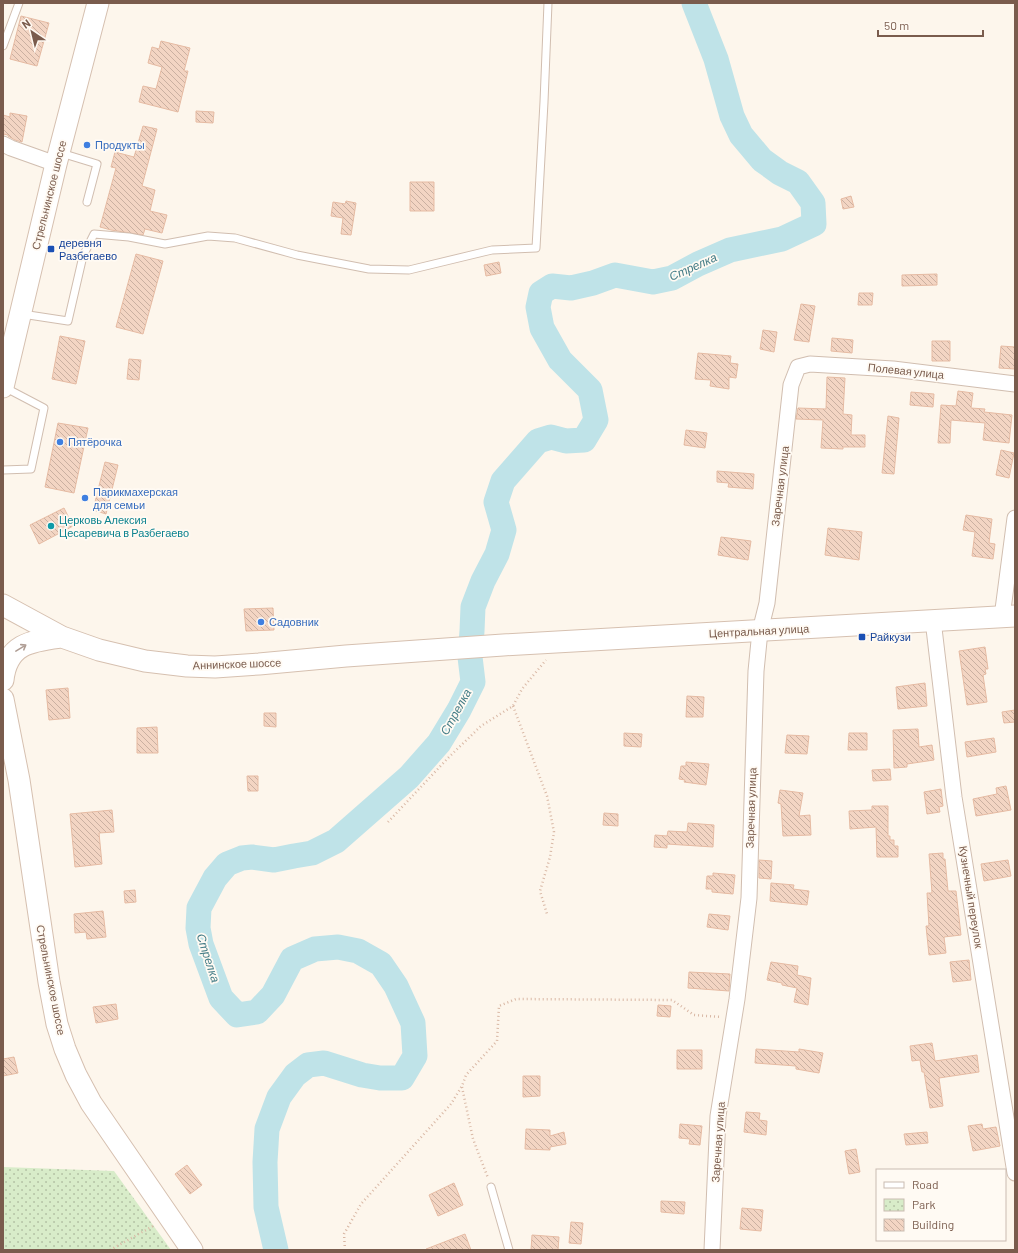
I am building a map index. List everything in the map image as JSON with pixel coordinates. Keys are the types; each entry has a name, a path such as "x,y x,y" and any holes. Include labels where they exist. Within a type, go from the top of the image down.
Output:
{"main road":[{"name":"Стрельнинское шоссе","path":"3,387 58,158 98,3"},
{"name":"Аннинское шоссе","path":"3,605 62,637 99,650 145,661 215,667 346,656 434,651"},
{"name":"Центральная улица","path":"434,651 503,645 933,620 1009,617"},
{"path":"3,680 9,658 18,648 40,640 62,637"},
{"name":"Стрельнинское шоссе","path":"3,699 19,780 49,982 57,1024 64,1049 91,1103 192,1250"}],"street":[{"path":"3,144 11,148 58,158"},
{"name":"Полевая улица","path":"798,367 810,364 893,369 1015,384"},
{"name":"Заречная улица","path":"712,1250 718,1116 734,1018 749,898 756,671 760,631 766,603 791,385 798,367"},
{"path":"1009,617 1015,518"},
{"name":"Кузнечный переулок","path":"933,620 954,797 1015,1173"}],"lane":[{"path":"3,46 20,3"},
{"path":"20,313 68,321 83,256 94,234 129,237 165,244 208,236 235,238 297,255 369,269 409,270 492,250 536,248 548,3"},
{"path":"58,158 97,164 88,202"},
{"path":"3,387 44,408 31,469 3,470"},
{"path":"491,1187 509,1250"}],"path":[{"path":"388,822 448,757 481,726 513,706 522,689 548,659"},
{"path":"513,706 547,796 554,832 550,857 540,891 547,914"},
{"path":"345,1250 344,1234 361,1204 451,1104 466,1076 497,1041 499,1006 516,999 672,1000 694,1014 734,1018"},
{"path":"462,1086 473,1139 491,1187"},
{"path":"110,1250 158,1223"}],"green space":[{"path":"3,1167 114,1171 171,1250 3,1250"}],"building":[{"path":"21,16 49,23 37,66 10,59"},
{"path":"161,41 190,48 184,71 188,71 178,112 139,102 143,86 156,89 162,67 148,63 152,47 159,49"},
{"path":"196,111 214,112 213,123 196,122"},
{"path":"10,113 27,116 22,142 3,134 3,115 10,117"},
{"path":"143,126 157,129 142,186 155,190 150,211 167,215 162,233 145,229 143,235 100,227 116,168 111,167 115,152 134,157"},
{"path":"410,182 434,182 434,211 410,211"},
{"path":"851,196 854,207 843,209 841,199"},
{"path":"346,201 356,203 351,235 341,234 343,218 331,216 333,202 345,204"},
{"path":"136,254 163,261 143,334 116,327"},
{"path":"499,262 501,273 486,276 484,265"},
{"path":"937,274 937,285 902,286 902,275"},
{"path":"859,293 873,293 872,305 858,305"},
{"path":"801,304 815,306 809,342 794,340"},
{"path":"763,330 777,332 774,352 760,349"},
{"path":"60,336 85,341 76,384 52,379"},
{"path":"832,338 853,340 852,353 831,351"},
{"path":"932,341 950,341 950,361 932,361"},
{"path":"1001,346 1015,347 1015,369 999,368"},
{"path":"698,353 731,356 730,363 738,364 736,378 729,377 729,389 710,386 711,380 695,379"},
{"path":"129,359 141,360 139,380 127,379"},
{"path":"827,377 845,378 843,414 852,415 851,435 865,435 865,447 843,447 843,449 821,448 823,420 796,419 798,408 826,409"},
{"path":"958,391 973,393 971,408 985,409 984,412 1012,415 1009,443 983,440 985,423 951,420 950,443 938,443 941,405 956,406"},
{"path":"911,392 934,394 933,407 910,405"},
{"path":"888,416 899,418 894,474 882,473"},
{"path":"58,423 88,428 74,493 45,487"},
{"path":"686,430 707,433 705,448 684,445"},
{"path":"1001,450 1014,453 1009,478 996,475"},
{"path":"105,462 118,465 106,514 93,510"},
{"path":"717,471 754,474 753,489 728,487 729,483 717,482"},
{"name":"Церковь Алексия Цесаревича в Разбегаево","path":"64,508 73,526 39,544 30,525"},
{"path":"966,515 992,519 989,543 995,544 993,559 972,556 975,532 963,530"},
{"path":"828,528 862,532 859,560 825,555"},
{"path":"721,537 751,541 748,560 718,555"},
{"path":"273,608 274,630 246,631 244,609"},
{"path":"985,647 988,669 985,669 986,674 983,675 987,702 967,705 959,651"},
{"path":"925,683 927,706 898,709 896,687"},
{"path":"68,688 70,718 49,720 46,690"},
{"path":"687,696 704,697 703,717 686,717"},
{"path":"1015,710 1015,722 1004,723 1002,712"},
{"path":"264,713 276,713 276,727 264,726"},
{"path":"157,727 158,753 137,753 137,728"},
{"path":"918,729 919,747 932,745 934,760 907,764 907,767 894,768 893,730"},
{"path":"624,733 642,734 641,747 624,746"},
{"path":"849,733 867,733 867,750 848,750"},
{"path":"787,735 809,736 807,754 785,753"},
{"path":"994,738 996,752 967,757 965,742"},
{"path":"686,762 709,764 706,785 684,782 685,780 679,779 681,766 686,766"},
{"path":"890,769 891,780 873,781 872,770"},
{"path":"247,776 258,776 258,791 248,791"},
{"path":"1006,786 1011,810 976,816 973,799 997,794 996,788"},
{"path":"941,789 943,806 939,807 940,812 927,814 924,792"},
{"path":"780,790 803,793 799,816 810,815 811,835 783,836 781,804 778,803"},
{"path":"872,806 888,806 888,836 890,836 890,840 894,840 894,846 898,846 898,857 877,857 876,827 850,829 849,811 872,810"},
{"path":"112,810 114,832 99,833 102,864 75,867 70,814"},
{"path":"604,813 618,814 618,826 603,825"},
{"path":"688,823 714,825 713,847 667,844 667,848 654,847 655,835 667,836 668,831 687,832"},
{"path":"943,853 943,859 945,859 948,891 956,891 961,935 944,937 946,953 929,955 926,926 929,926 927,893 932,893 929,854"},
{"path":"759,860 772,861 771,879 759,878"},
{"path":"1008,860 1011,876 984,881 981,864"},
{"path":"713,873 735,875 733,894 712,892 712,889 706,889 707,876 713,876"},
{"path":"771,883 794,885 793,889 809,891 807,905 770,901"},
{"path":"135,890 136,902 125,903 124,891"},
{"path":"103,911 106,937 87,939 86,932 75,933 74,914"},
{"path":"709,914 730,916 728,930 707,927"},
{"path":"969,960 971,980 953,982 950,962"},
{"path":"771,962 798,966 797,975 811,978 808,1005 794,1002 797,988 767,980"},
{"path":"689,972 730,974 729,991 688,988"},
{"path":"116,1004 118,1019 96,1023 93,1007"},
{"path":"658,1005 671,1006 670,1017 657,1016"},
{"path":"932,1043 935,1061 977,1055 979,1072 939,1078 943,1106 930,1108 924,1072 922,1072 920,1060 912,1061 910,1046"},
{"path":"756,1049 799,1052 799,1049 823,1053 819,1073 796,1069 796,1066 755,1063"},
{"path":"677,1050 702,1050 702,1069 677,1069"},
{"path":"14,1057 18,1073 3,1076 3,1059"},
{"path":"523,1076 540,1076 540,1096 523,1097"},
{"path":"746,1112 760,1113 759,1120 767,1121 766,1135 744,1132"},
{"path":"680,1124 702,1126 700,1145 689,1144 690,1139 679,1138"},
{"path":"982,1124 983,1129 996,1127 1000,1146 973,1151 968,1126"},
{"path":"526,1129 550,1130 550,1136 564,1132 566,1144 550,1147 550,1150 525,1149"},
{"path":"927,1132 928,1143 906,1145 904,1134"},
{"path":"856,1149 860,1172 849,1174 845,1151"},
{"path":"187,1165 202,1185 190,1194 175,1174"},
{"path":"454,1183 463,1205 438,1216 429,1195"},
{"path":"661,1201 685,1202 684,1214 661,1212"},
{"path":"742,1208 763,1210 761,1231 740,1229"},
{"path":"571,1222 583,1223 581,1244 569,1243"},
{"path":"465,1234 471,1250 426,1250 426,1249"},
{"path":"532,1235 559,1237 558,1250 531,1250"}],"waterway":[{"name":"Стрелка","path":"276,1250 266,1207 265,1162 267,1129 279,1097 295,1075 308,1065 324,1063 362,1075 380,1078 402,1078 415,1056 413,1023 396,986 381,964 358,951 338,947 315,949 292,959 273,995 257,1012 237,1015 221,998 201,944 198,928 199,908 215,878 227,864 242,858 252,857 274,860 312,853 336,841 409,777 439,743 459,710 473,682 470,657 473,607 483,581 497,554 504,530 496,502 503,481 538,441 551,437 566,441 584,440 596,420 590,390 560,360 542,328 538,307 541,293 552,286 571,288 593,283 615,275 653,282 672,278 698,264 730,250 782,239 814,224 813,203 798,182 780,173 762,160 741,135 732,116 716,59 694,3"}],"place":[{"name":"Продукты","path":"87,145"},
{"name":"деревня Разбегаево","path":"51,249"},
{"name":"Пятёрочка","path":"60,442"},
{"name":"Парикмахерская для семьи","path":"85,498"},
{"name":"Церковь Алексия Цесаревича в Разбегаево","path":"51,526"},
{"name":"Садовник","path":"261,622"},
{"name":"Райкузи","path":"862,637"}]}
